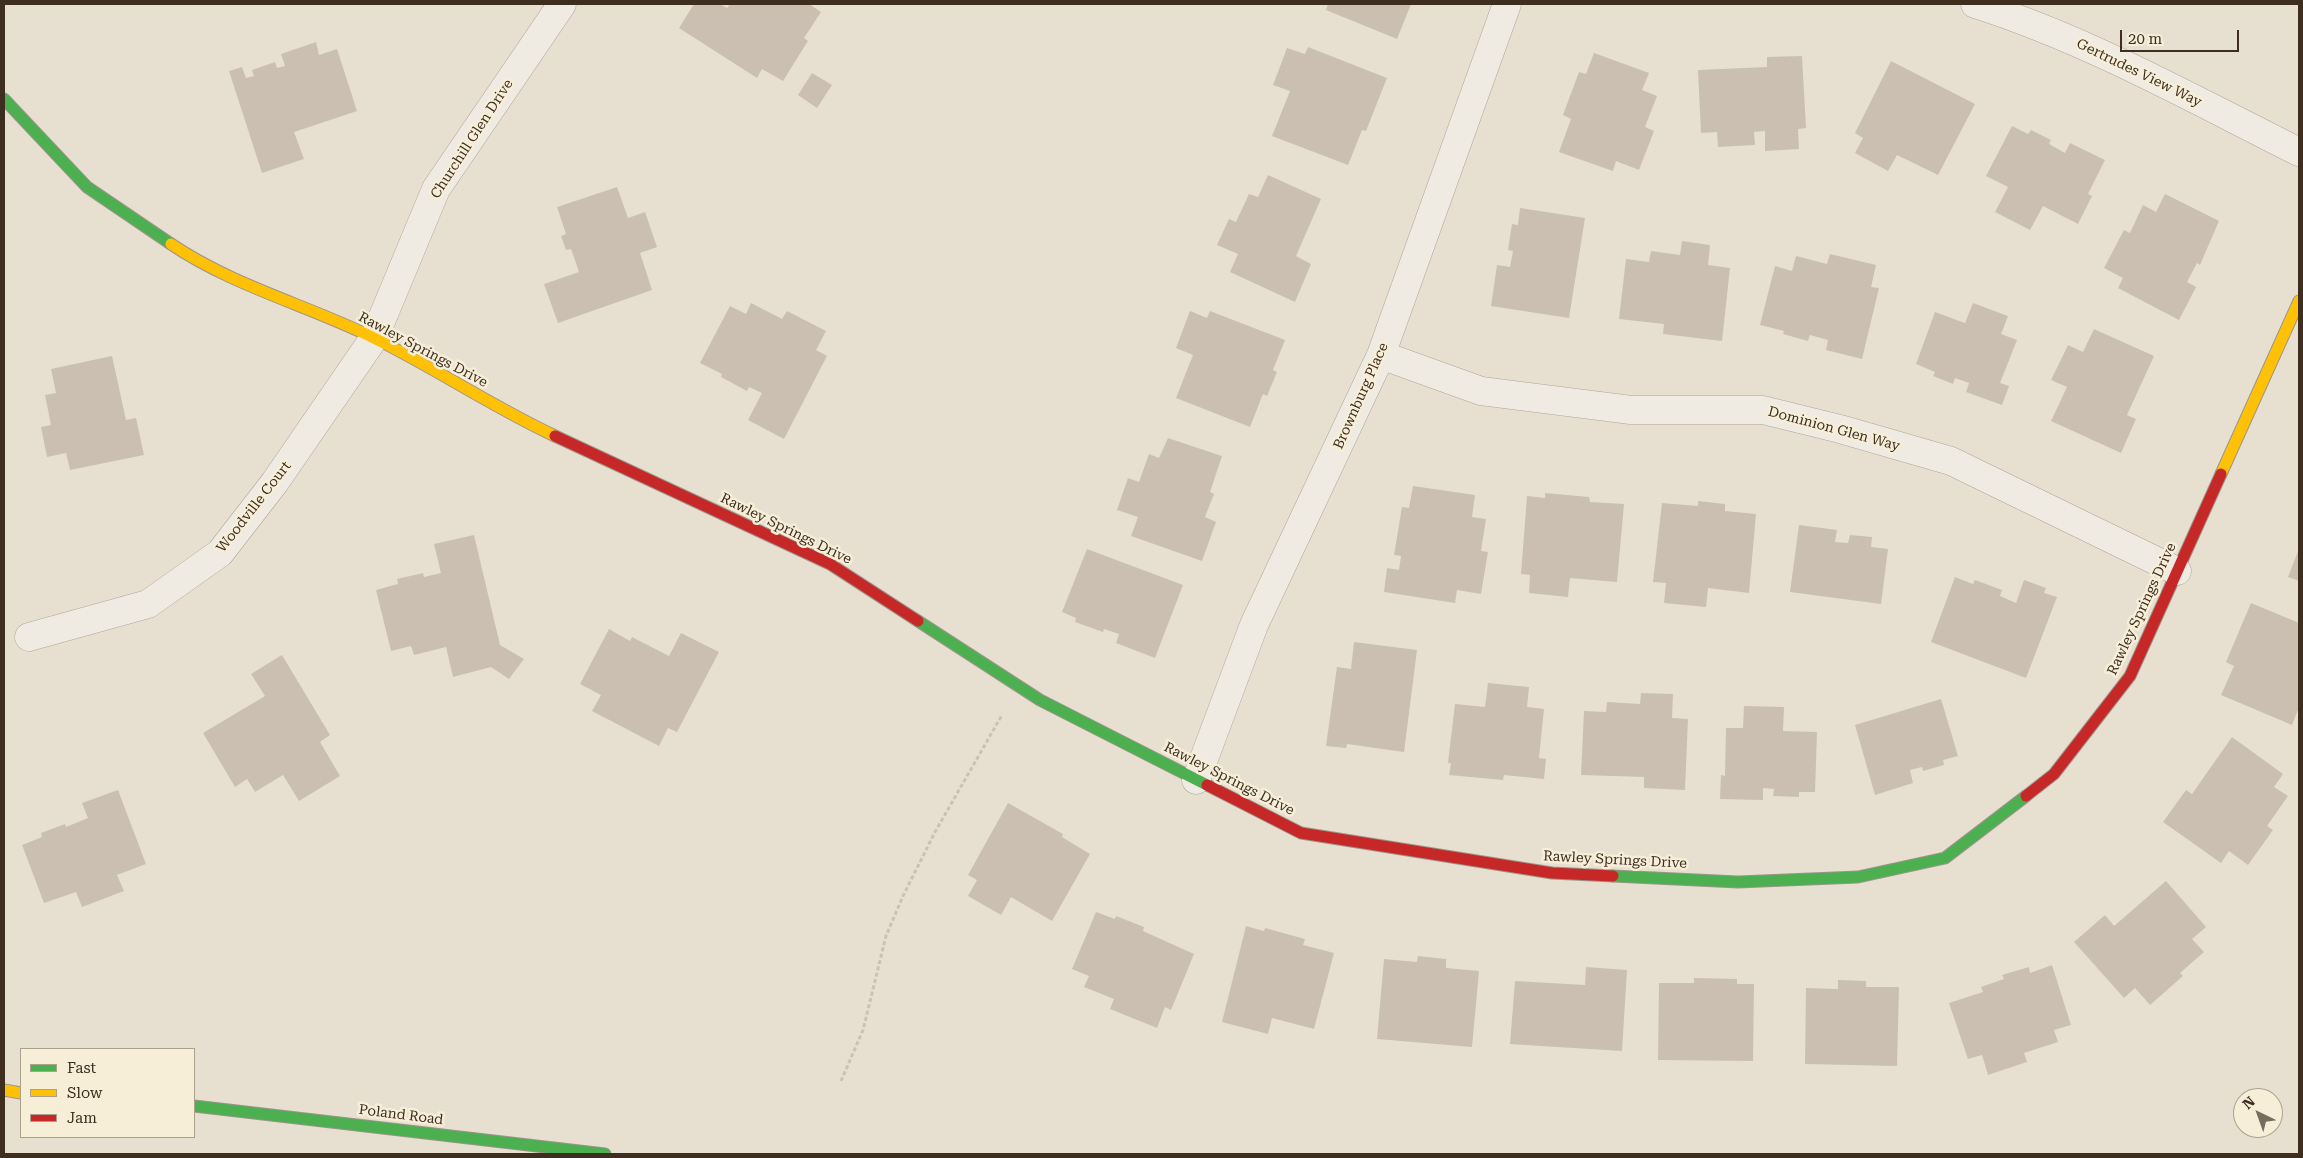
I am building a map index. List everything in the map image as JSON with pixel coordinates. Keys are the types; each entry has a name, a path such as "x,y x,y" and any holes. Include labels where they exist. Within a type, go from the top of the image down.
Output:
{"street":[{"name":"Churchill Glen Drive","path":"374,338 436,189 562,4"},
{"name":"Brownburg Place","path":"1196,780 1254,624 1381,355 1507,4"},
{"name":"Gertrudes View Way","path":"1975,4 2006,14 2101,53 2299,152"},
{"name":"Rawley Springs Drive","path":"4,99 87,187 199,263 374,338 523,420 830,564 1040,700 1301,833 1552,873 1738,882 1858,877 1945,858 2054,774 2130,676 2299,301"},
{"name":"Woodville Court","path":"29,637 148,604 220,553 275,482 374,338"},
{"name":"Dominion Glen Way","path":"1381,355 1481,391 1631,410 1763,410 1840,429 1951,462 2177,571"},
{"path":"4,1090 20,1093"},
{"name":"Poland Road","path":"195,1106 605,1154"}],"path":[{"path":"841,1081 863,1030 886,936 903,896 935,832 1019,686"}],"building":[{"path":"694,4 720,4 727,8 730,4 809,4 821,12 804,38 808,41 783,81 762,69 757,78 679,28"},
{"path":"1328,4 1411,4 1397,39 1326,10"},
{"path":"316,42 319,55 337,49 357,111 294,132 304,159 262,173 229,71 242,67 246,78 254,76 252,70 275,62 277,68 285,66 281,54"},
{"path":"1308,47 1387,78 1366,131 1362,130 1348,165 1272,136 1290,91 1273,85 1287,48 1305,54"},
{"path":"1594,53 1649,73 1642,90 1657,96 1645,127 1654,131 1639,170 1616,161 1613,171 1559,152 1571,119 1563,115 1579,72 1586,74"},
{"path":"1802,56 1806,128 1798,129 1799,149 1765,151 1765,131 1754,132 1755,145 1718,147 1717,132 1701,133 1698,70 1767,67 1767,57"},
{"path":"1891,61 1975,104 1938,175 1897,155 1888,171 1855,153 1863,138 1855,133"},
{"path":"812,73 832,85 817,108 798,95"},
{"path":"2012,126 2028,134 2031,130 2051,140 2049,144 2065,153 2070,143 2105,160 2088,194 2092,196 2078,224 2043,206 2030,230 1995,212 2008,187 1986,176"},
{"path":"1268,175 1321,199 1296,256 1311,264 1295,302 1230,272 1238,254 1217,245 1229,219 1236,222 1249,194 1258,197"},
{"path":"617,187 628,218 645,212 657,247 640,253 652,290 558,323 544,284 579,272 571,249 566,250 561,236 566,234 557,207"},
{"path":"2165,194 2219,221 2200,265 2197,263 2187,282 2196,287 2179,320 2118,288 2123,278 2104,268 2124,230 2130,233 2143,205 2156,212"},
{"path":"1520,208 1585,218 1569,318 1491,306 1497,265 1510,267 1513,251 1508,250 1512,224 1518,225"},
{"path":"1682,241 1710,245 1708,265 1730,268 1722,341 1663,334 1664,324 1619,319 1626,259 1649,262 1651,251 1680,255"},
{"path":"1830,254 1876,265 1871,287 1879,288 1862,359 1826,350 1828,340 1810,335 1808,341 1783,334 1784,331 1760,325 1775,266 1792,271 1796,256 1827,264"},
{"path":"751,303 782,319 787,311 826,331 816,350 827,356 784,439 748,420 762,393 749,387 747,391 721,377 722,374 700,363 730,306 746,314"},
{"path":"1973,303 2008,316 2001,334 2017,340 2000,383 2009,386 2002,405 1966,392 1969,383 1955,378 1953,384 1933,376 1935,372 1916,364 1935,312 1965,323"},
{"path":"1190,311 1207,318 1210,311 1285,340 1273,370 1277,372 1267,396 1263,394 1250,427 1176,398 1193,355 1176,348"},
{"path":"2094,329 2154,356 2127,415 2136,419 2121,453 2051,421 2067,387 2051,380 2068,345 2083,352"},
{"path":"112,356 126,420 136,418 144,455 70,470 66,453 47,457 41,427 51,425 45,395 56,393 51,369"},
{"path":"1168,438 1222,456 1210,492 1214,494 1205,517 1216,522 1202,561 1131,536 1138,517 1117,510 1128,478 1139,482 1149,454 1159,458"},
{"path":"1413,486 1475,495 1472,517 1486,519 1481,551 1488,552 1481,594 1457,590 1455,603 1384,592 1387,568 1399,570 1401,556 1394,555 1402,507 1409,508"},
{"path":"1545,493 1589,497 1590,502 1624,504 1617,582 1570,578 1568,597 1529,593 1530,575 1521,574 1527,496 1545,498"},
{"path":"1698,501 1725,504 1725,511 1756,514 1749,593 1708,588 1706,607 1664,603 1666,583 1653,582 1662,503 1698,506"},
{"path":"1799,525 1837,530 1835,542 1848,543 1850,535 1872,537 1871,547 1888,549 1881,604 1790,592"},
{"path":"474,535 500,645 524,659 509,679 491,667 453,677 446,647 414,655 411,646 391,651 376,590 398,584 397,579 423,573 424,577 441,573 434,544"},
{"path":"1087,549 1183,585 1155,658 1116,643 1119,634 1104,629 1103,632 1075,622 1076,618 1062,612"},
{"path":"2299,549 2299,581 2288,577"},
{"path":"1955,577 1973,584 1975,580 2002,590 2000,596 2016,603 2024,580 2046,588 2044,593 2057,597 2026,678 1931,642"},
{"path":"2251,603 2299,623 2299,707 2292,725 2221,695 2234,666 2226,662"},
{"path":"609,629 630,641 632,637 669,656 681,633 719,652 677,732 668,728 659,746 592,711 601,695 580,684"},
{"path":"1354,642 1417,650 1404,752 1347,744 1346,748 1326,746 1337,667 1351,669"},
{"path":"282,655 330,735 320,742 340,776 299,801 283,775 255,792 247,779 235,787 203,733 265,696 251,674"},
{"path":"1488,683 1529,687 1527,707 1544,709 1539,758 1546,759 1544,779 1504,775 1503,780 1449,775 1451,763 1448,763 1455,704 1485,707"},
{"path":"1641,693 1673,694 1672,718 1688,719 1685,790 1644,788 1644,777 1581,775 1584,711 1606,712 1607,702 1640,704"},
{"path":"1941,699 1958,756 1943,760 1944,765 1923,771 1922,767 1910,770 1913,783 1875,795 1855,725"},
{"path":"1744,706 1784,707 1783,731 1817,732 1815,792 1799,792 1799,797 1773,796 1774,789 1763,788 1763,800 1720,799 1721,775 1725,776 1726,728 1743,728"},
{"path":"2232,737 2283,774 2274,787 2288,796 2267,826 2273,830 2248,865 2229,851 2221,863 2163,822 2186,790 2192,794"},
{"path":"118,790 146,864 117,875 124,891 82,907 76,892 44,903 22,845 42,837 41,833 65,824 66,827 88,818 82,803"},
{"path":"1008,803 1063,834 1062,837 1090,854 1052,921 1011,897 1001,915 968,896 977,880 968,875"},
{"path":"2166,881 2206,927 2192,939 2204,952 2180,973 2183,976 2150,1005 2135,988 2124,998 2074,942 2105,915 2114,926"},
{"path":"1096,912 1115,919 1116,916 1144,927 1143,931 1194,954 1171,1010 1165,1007 1157,1028 1110,1009 1114,999 1084,987 1089,976 1072,969"},
{"path":"1246,926 1264,931 1265,928 1305,939 1303,945 1334,953 1314,1029 1272,1018 1268,1034 1222,1022"},
{"path":"1418,956 1446,959 1446,968 1479,971 1472,1047 1377,1039 1384,959 1417,962"},
{"path":"2052,965 2071,1025 2054,1030 2058,1042 2024,1053 2027,1062 1988,1075 1982,1055 1968,1059 1949,1003 1983,992 1981,987 2004,979 2002,975 2029,967 2030,973"},
{"path":"1586,967 1627,970 1622,1051 1510,1044 1515,981 1585,985"},
{"path":"1694,978 1737,979 1737,984 1754,984 1753,1061 1658,1060 1659,983 1694,983"},
{"path":"1838,980 1866,981 1866,987 1899,987 1897,1066 1805,1064 1806,988 1838,989"}],"traffic: fast":[{"path":"4,99 87,187 171,244"},
{"path":"918,621 1040,700 1207,785"},
{"path":"1613,876 1738,882 1858,877 1945,858 2026,796"},
{"path":"195,1106 605,1154"}],"traffic: slow":[{"path":"171,244 219,272 374,338 509,413 555,436"},
{"path":"2221,474 2299,301"},
{"path":"4,1090 20,1093"}],"traffic: jam":[{"path":"555,436 830,564 918,621"},
{"path":"2026,796 2054,774 2130,676 2221,474"},
{"path":"1207,785 1301,833 1552,873 1613,876"}]}
